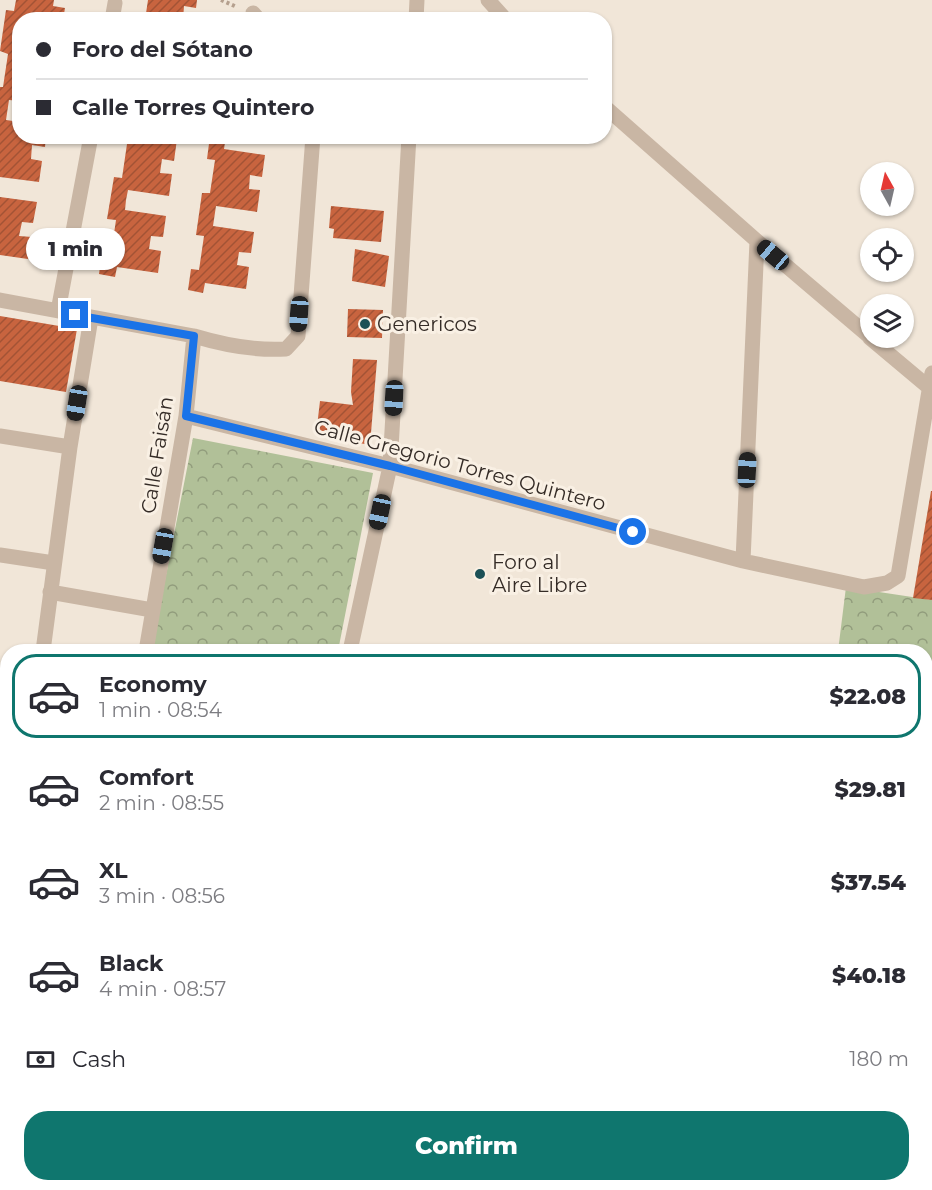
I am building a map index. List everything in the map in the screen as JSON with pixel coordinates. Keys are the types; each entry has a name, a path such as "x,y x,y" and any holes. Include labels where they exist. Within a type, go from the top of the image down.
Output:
{"street":[{"path":"488,0 499,12"},
{"path":"113,12 115,3"},
{"path":"612,113 860,329"},
{"path":"58,311 89,144"},
{"path":"0,300 194,336 218,343 267,350 286,349 298,336 312,144"},
{"path":"352,644 390,466 409,144"},
{"path":"743,561 757,241"},
{"path":"44,644 70,447 91,318"},
{"name":"Calle Faisán","path":"147,644 186,416 194,336"},
{"path":"884,348 931,384"},
{"name":"Calle Gregorio Torres Quintero","path":"186,416 390,466 808,579 864,587 887,583 898,576 931,384"},
{"path":"0,436 70,447"},
{"path":"0,555 54,564"},
{"path":"50,592 152,610"}],"green space":[{"path":"193,438 373,473 339,644 152,644"},
{"path":"846,587 932,600 932,644 839,644"}],"building":[{"path":"16,0 54,0 53,6 65,8 64,12 12,12 12,100 9,100 6,120 12,121 12,144 45,144 45,147 32,145 31,159 42,161 39,182 0,177 0,87 3,87 8,54 0,51 6,10 14,11"},
{"path":"148,0 197,0 196,8 184,6 184,12 146,12"},
{"path":"127,144 176,144 174,161 162,159 160,173 172,174 169,196 128,190 126,200 125,210 166,216 163,237 151,236 149,249 161,251 158,273 117,267 115,277 99,274 102,253 111,254 116,220 107,219 114,177 122,178"},
{"path":"209,144 225,144 224,149 265,155 262,177 250,175 249,189 260,190 257,212 216,206 213,226 254,232 251,253 239,252 237,265 249,267 246,289 205,283 203,293 188,290 191,269 199,270 204,236 196,235 202,193 210,193 215,160 207,159"},
{"path":"0,197 37,202 33,223 22,222 19,236 32,237 28,259 0,255"},
{"path":"331,206 384,211 381,242 333,238 334,229 329,228"},
{"path":"355,249 389,256 385,287 352,281"},
{"name":"Genericos","path":"348,309 383,310 382,338 347,337"},
{"path":"0,316 77,329 66,392 0,381"},
{"path":"353,359 377,360 370,445 316,435 320,401 353,405 351,392"},
{"path":"932,491 932,600 913,598"}],"place":[{"name":"Genericos","path":"365,324"},
{"name":"Foro al Aire Libre","path":"480,574"}],"route":[{"path":"75,315 194,336 186,416 390,466 633,532"}]}
